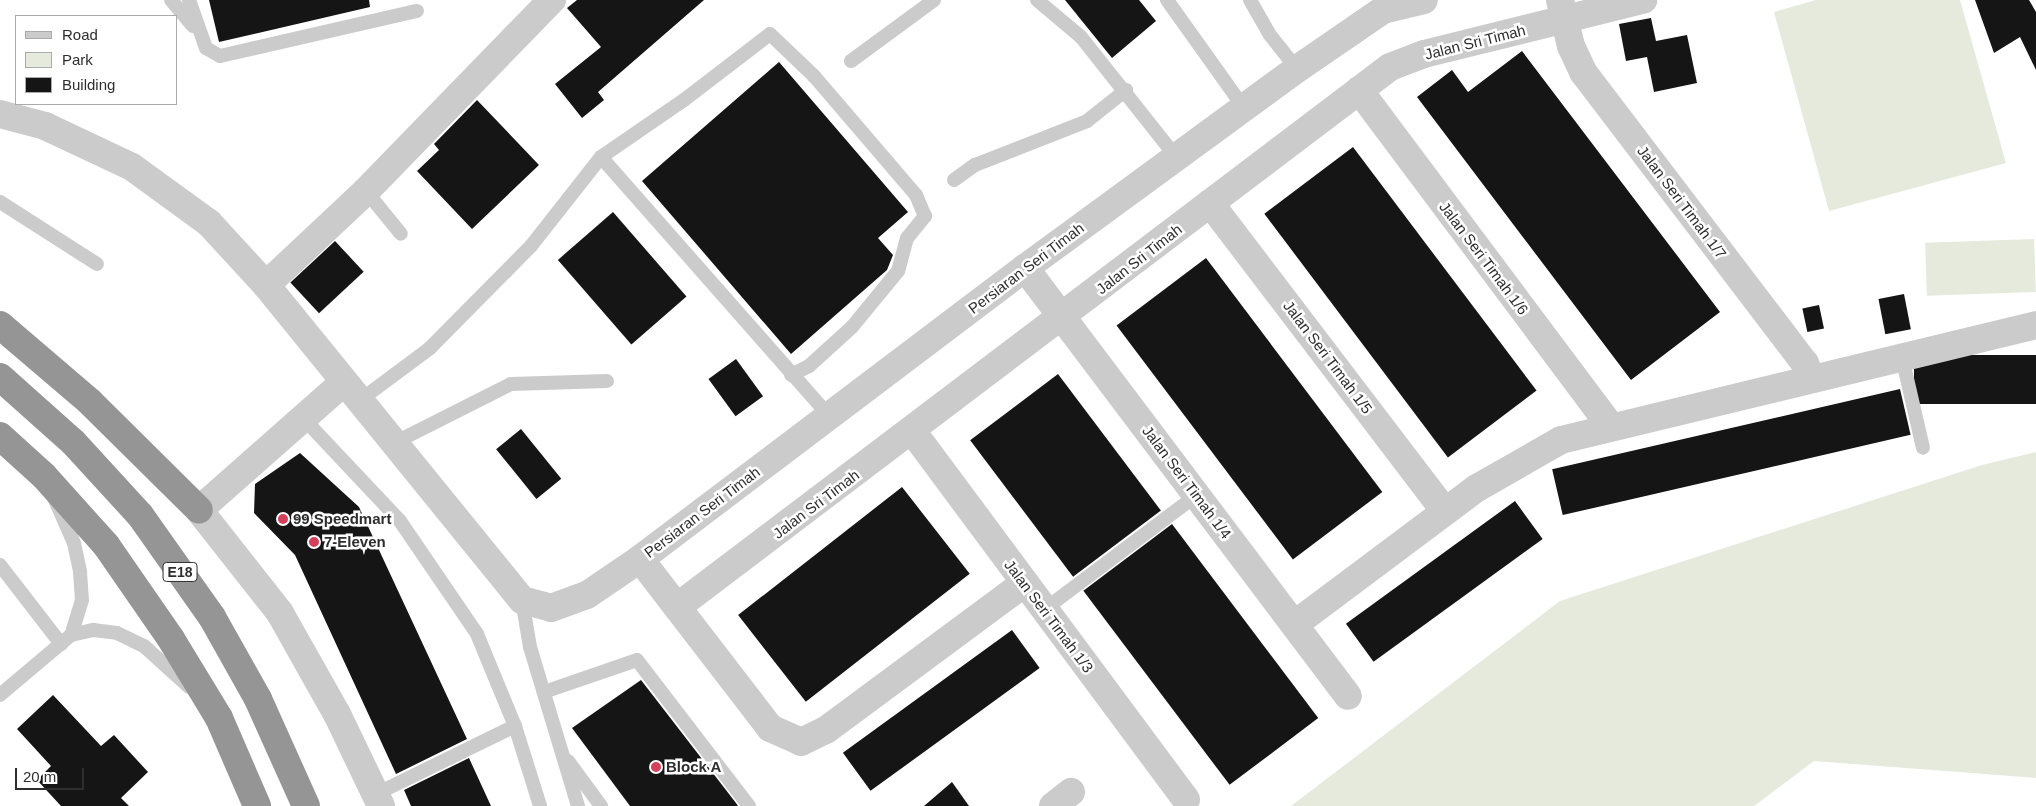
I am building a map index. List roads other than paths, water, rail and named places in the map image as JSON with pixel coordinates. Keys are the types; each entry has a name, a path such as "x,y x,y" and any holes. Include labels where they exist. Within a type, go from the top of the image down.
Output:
{"highway":[{"path":"0,325 90,402 198,510"},
{"name":"E18","path":"0,377 73,442 140,516 217,625 258,699 306,806"},
{"path":"0,436 44,476 106,545 172,639 219,718 256,806"}],"street":[{"path":"266,285 366,191 552,0"},
{"name":"Persiaran Seri Timah","path":"522,600 551,608 587,595 640,559 1025,268 1296,69 1382,10 1424,0"},
{"name":"Jalan Sri Timah","path":"678,607 913,432 1390,67 1424,54 1563,10 1643,0"},
{"name":"Jalan Seri Timah 1/7","path":"1563,10 1571,46 1583,72 1805,363 1812,379"},
{"name":"Jalan Seri Timah 1/6","path":"1359,90 1610,426"},
{"path":"0,114 45,126 132,167 209,223 266,285 522,600"},
{"name":"Jalan Seri Timah 1/5","path":"1210,203 1445,510"},
{"name":"Jalan Seri Timah 1/4","path":"1025,268 1348,696"},
{"path":"1295,624 1445,510 1561,440 1610,426 2036,325"},
{"path":"352,391 303,418 198,510 280,613 337,714 378,800"},
{"name":"Jalan Seri Timah 1/3","path":"913,432 1186,800"},
{"path":"640,559 770,728 801,742 826,730 1025,583"}],"lane":[{"path":"171,0 196,29"},
{"path":"188,0 196,29 206,48 220,56 418,11"},
{"path":"852,61 934,0"},
{"path":"1037,0 1081,37 1126,90 1176,157"},
{"path":"1167,0 1244,108"},
{"path":"1250,0 1270,35 1296,69"},
{"path":"352,391 430,348 531,246 601,157 684,100 770,34 814,76 916,195 925,216 907,238 898,271 852,327 809,366 791,375"},
{"path":"954,180 975,165 1086,121 1126,90"},
{"path":"601,157 828,416"},
{"path":"366,191 401,234"},
{"path":"0,202 97,264"},
{"path":"1902,357 1923,448"},
{"path":"394,443 511,384 607,381"},
{"path":"303,418 400,521 477,634 515,726 540,806"},
{"path":"44,476 74,543 80,572 82,600 66,639"},
{"path":"1045,610 1196,495"},
{"path":"0,565 66,639"},
{"path":"522,600 544,692 578,806"},
{"path":"0,695 66,639 93,630 117,633 144,646 219,718"},
{"path":"544,692 636,660 749,806"},
{"path":"378,800 515,726"},
{"path":"562,752 601,806"}],"place":[{"name":"99 Speedmart","path":"283,519"},
{"name":"7-Eleven","path":"314,542"},
{"name":"Block A","path":"656,767"}]}
